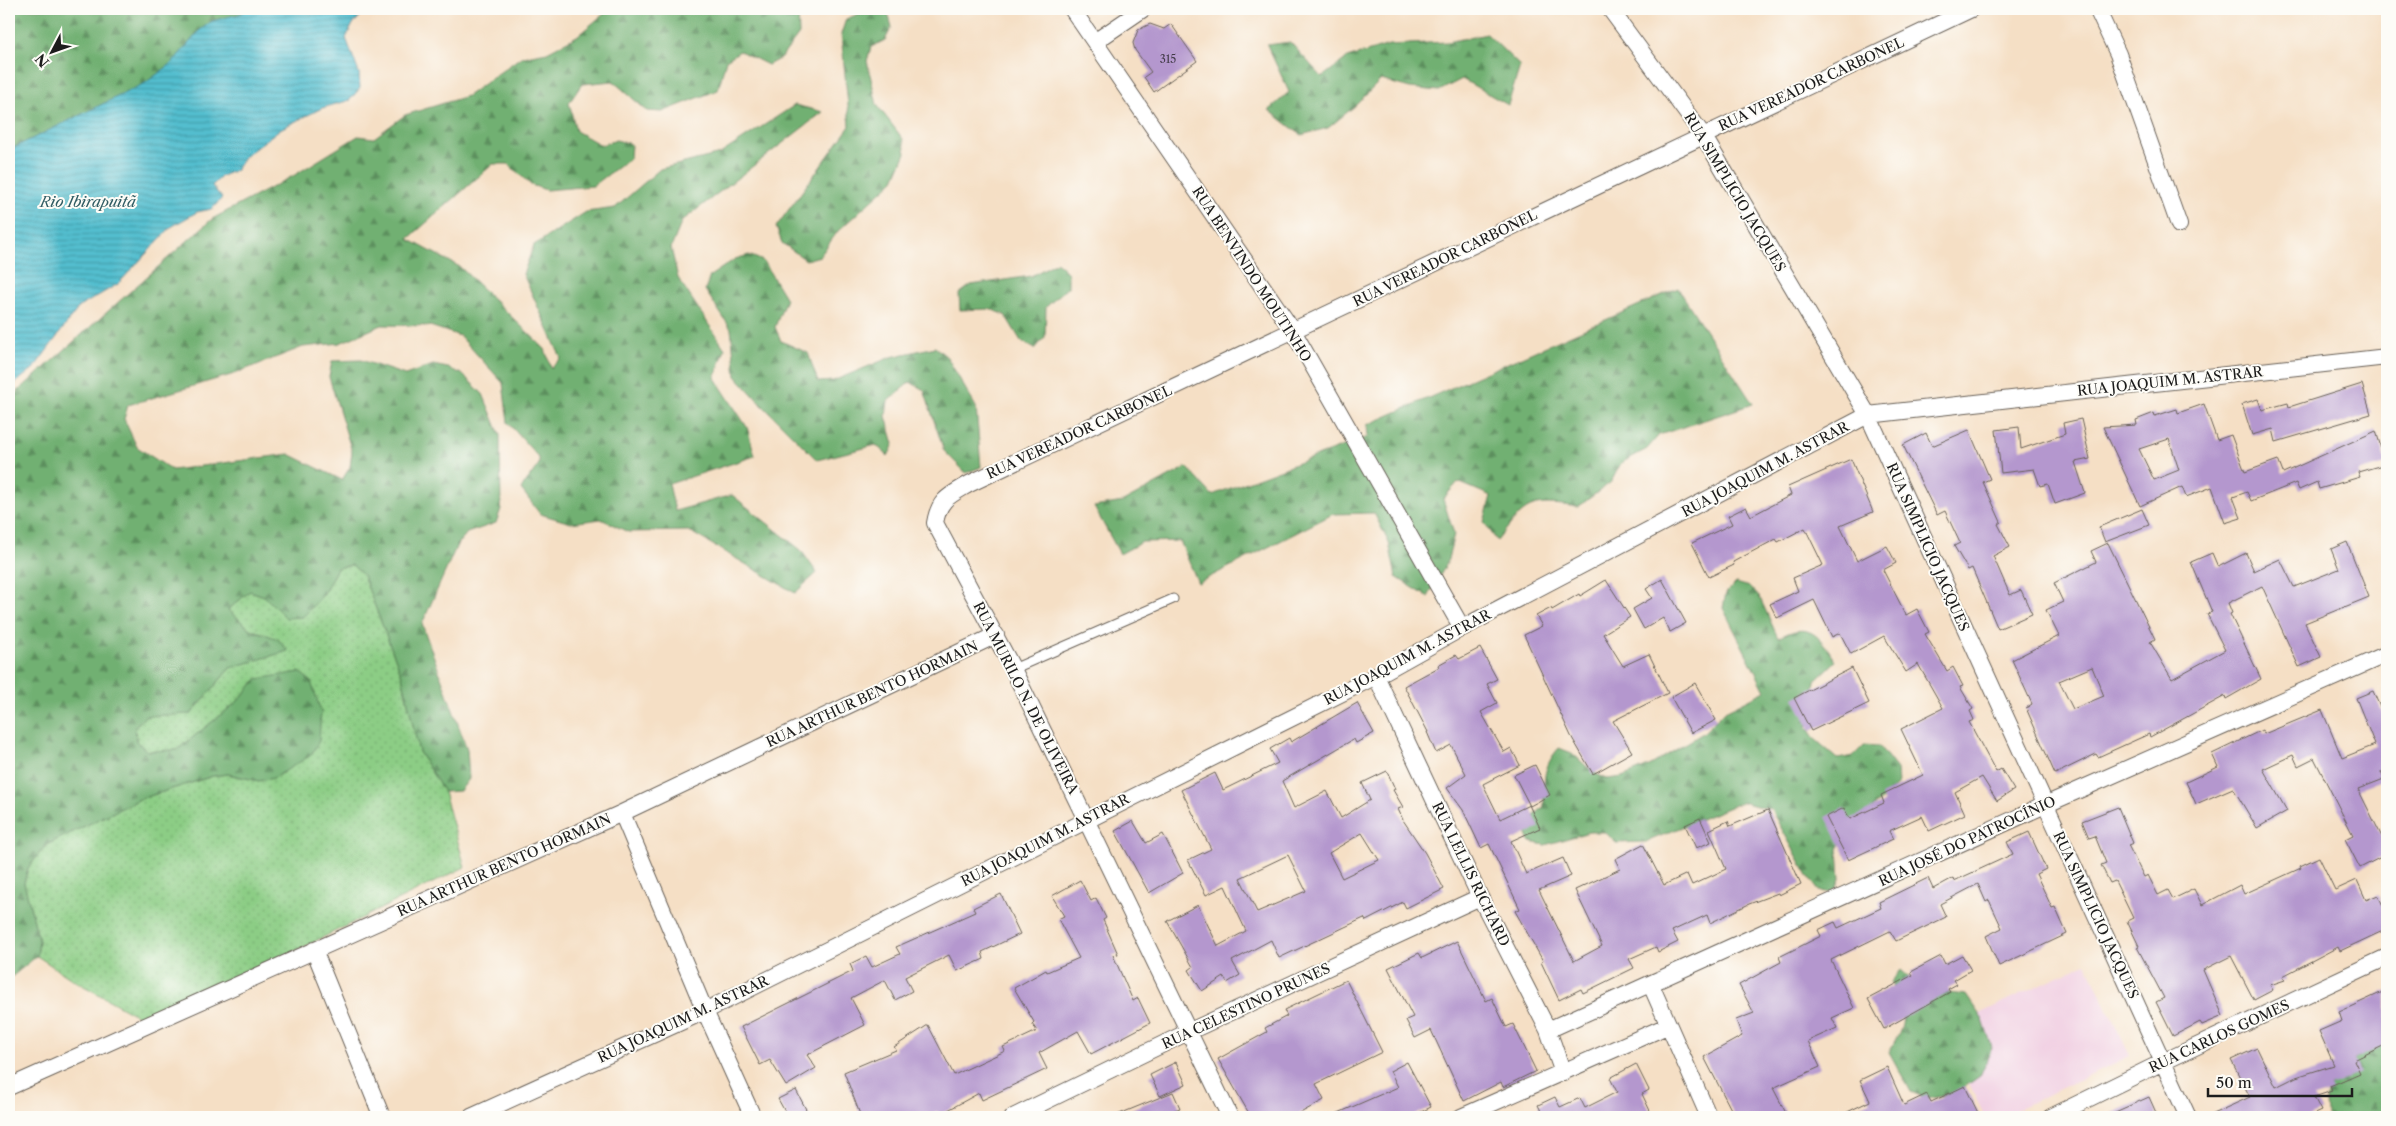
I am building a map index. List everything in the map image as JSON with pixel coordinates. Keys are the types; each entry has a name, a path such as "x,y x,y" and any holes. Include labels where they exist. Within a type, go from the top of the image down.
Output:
{"street":[{"name":"RUA BENVINDO MOUTINHO","path":"1072,9 1096,41 1293,332 1462,628"},
{"path":"1096,41 1143,9"},
{"name":"RUA SIMPLICIO JACQUES","path":"1610,9 1703,135 1868,415 2188,1117"},
{"name":"RUA VEREADOR CARBONEL","path":"935,523 937,510 945,498 969,484 1293,332 1703,135 1938,15 1971,9"},
{"path":"2097,9 2118,54 2179,225"},
{"name":"RUA JOAQUIM M. ASTRAR","path":"471,1117 705,1011 1086,818 1376,676 1462,628 1868,415 2387,357"},
{"name":"RUA MURILO N. DE OLIVEIRA","path":"935,523 1013,669 1230,1117"},
{"name":"RUA ARTHUR BENTO HORMAIN","path":"9,1087 622,813 996,635"},
{"name":"RUA JOSÉ DO PATROCÍNIO","path":"1548,1030 2045,805 2387,654"},
{"name":"RUA LELLIS RICHARD","path":"1376,676 1480,897 1548,1030 1563,1073"},
{"path":"622,813 705,1011 753,1117"},
{"name":"RUA CELESTINO PRUNES","path":"1013,1117 1188,1032 1480,897"},
{"path":"314,950 382,1117"},
{"name":"RUA CARLOS GOMES","path":"2051,1117 2163,1062 2387,957"},
{"path":"1651,985 1709,1117"},
{"path":"1461,1117 1668,1026"}],"lane":[{"path":"1013,669 1173,599"}],"shaded area":[{"path":"2086,963 2130,1056 2000,1117 1985,1117 1943,1031"}],"green space":[{"path":"9,9 247,9 183,68 9,157"},
{"path":"610,9 798,9 799,34 781,58 768,65 740,51 726,60 718,90 662,112 647,111 613,81 582,84 569,103 576,131 601,145 616,140 631,144 630,158 593,186 546,190 531,185 508,164 493,164 408,239 460,267 545,349 551,368 561,358 523,274 534,245 586,212 615,208 660,169 720,154 795,105 823,112 682,221 671,248 678,278 725,349 715,378 747,427 755,456 669,484 675,511 732,495 801,550 817,573 795,593 689,531 628,532 601,519 571,523 540,514 521,489 539,464 539,458 508,423 503,383 460,336 430,326 382,325 340,343 303,347 231,375 128,405 124,419 137,447 172,470 289,454 342,480 350,467 352,452 329,377 332,361 361,360 405,375 433,365 448,368 462,374 483,394 500,435 501,509 496,523 467,533 457,545 422,624 467,749 469,779 460,791 444,792 419,752 402,676 363,575 352,565 337,568 323,595 303,617 286,618 264,596 250,591 228,610 250,629 278,639 288,651 230,668 191,714 146,716 135,726 136,741 147,751 177,750 237,702 257,679 300,672 311,682 321,711 319,741 311,755 274,778 259,781 228,774 213,776 140,799 46,845 28,868 24,883 39,941 37,956 9,979 9,399 212,219 293,176 358,136 374,138 405,115 467,96 521,57 547,52 577,36"},
{"path":"871,9 888,13 892,27 885,40 871,47 867,61 877,105 903,139 906,153 894,180 838,231 820,256 806,260 782,243 776,227 850,126 841,34 846,19"},
{"path":"1487,34 1520,66 1508,105 1462,79 1439,91 1410,88 1381,80 1356,105 1328,128 1301,135 1269,110 1289,92 1267,45 1290,42 1322,77 1347,58 1389,45 1447,42"},
{"path":"749,255 763,261 786,299 775,327 781,341 808,353 818,382 833,381 891,357 935,347 947,357 976,407 981,467 966,473 944,451 924,390 910,382 888,401 886,416 894,444 888,456 876,445 817,460 736,376 731,329 705,290 710,276 735,259"},
{"path":"1057,262 1068,273 1068,287 1046,307 1045,337 1035,349 1021,341 1005,315 990,309 960,310 959,294 971,285 1031,276"},
{"path":"1678,288 1753,404 1659,435 1647,449 1621,463 1611,482 1578,507 1549,504 1530,507 1515,519 1497,541 1484,522 1491,496 1458,482 1443,499 1454,534 1447,563 1428,597 1396,577 1389,543 1374,513 1333,514 1198,583 1180,541 1142,542 1120,554 1094,507 1123,502 1187,467 1212,495 1368,437 1367,425"},
{"path":"352,565 363,575 402,676 419,752 444,792 465,867 150,1023 73,980 37,956 39,941 24,883 28,868 46,845 140,799 213,776 227,774 259,781 257,679 237,702 177,750 147,751 136,741 135,726 146,716 191,714 230,668 287,651 278,639 250,629 228,610 250,591 264,596 286,618 323,595 337,568"},
{"path":"1736,583 1750,587 1760,598 1778,638 1798,630 1813,633 1824,644 1836,661 1815,681 1807,727 1815,739 1838,759 1853,756 1864,745 1879,746 1897,769 1898,784 1845,835 1838,849 1840,879 1834,893 1819,891 1810,879 1771,810 1742,802 1646,842 1616,843 1605,832 1589,832 1545,845 1530,842 1524,827 1544,806 1545,775 1549,762 1559,748 1572,753 1594,773 1607,779 1622,777 1651,765 1703,733 1725,711 1765,691 1723,608 1726,593"},
{"path":"1901,970 1923,990 1966,995 1983,1020 1992,1048 1980,1076 1956,1093 1926,1098 1911,1092 1889,1052 1902,1024 1903,1017 1900,1003 1891,982"},
{"path":"2387,1043 2387,1117 2327,1117 2327,1094 2337,1076 2351,1062"}],"water":[{"name":"Rio Ibirapuitã","path":"247,9 367,9 353,24 346,38 359,73 360,88 350,100 322,108 280,129 244,157 236,170 222,176 212,186 222,198 212,209 197,212 171,227 118,284 79,307 34,368 9,388 9,150 145,83 171,64 200,30 212,21 242,13"}],"building":[{"path":"1150,24 1164,29 1171,24 1197,61 1154,92 1144,77 1151,72 1135,50 1133,43 1138,30"},
{"path":"2362,384 2371,414 2276,442 2273,429 2252,435 2242,404 2258,399 2262,410 2288,403 2289,407"},
{"path":"2204,404 2217,440 2231,435 2245,472 2278,460 2283,473 2376,431 2386,464 2358,472 2360,477 2319,489 2317,482 2299,490 2296,483 2251,501 2247,492 2233,497 2241,518 2225,523 2212,487 2186,497 2182,487 2140,506 2103,427 2137,425 2136,420 2154,413 2155,416 2177,409 2178,413","holes":["2169,439 2179,470 2154,480 2139,449"]},
{"path":"2081,419 2090,459 2075,462 2085,493 2055,504 2048,484 2040,486 2034,469 2001,473 1996,430 2019,427 2021,449 2065,434 2063,423"},
{"path":"1969,430 1990,479 1983,482 2001,522 1998,524 2010,547 1993,556 2010,595 2021,590 2032,614 1998,629 1972,568 1968,570 1954,546 1960,543 1945,511 1937,515 1903,445 1926,433 1932,446"},
{"path":"1851,459 1873,512 1840,526 1857,561 1887,546 1896,563 1883,570 1906,615 1917,609 1929,632 1925,634 1947,671 1953,667 1963,686 1960,687 1973,709 1970,711 1974,720 1969,722 1996,772 2001,769 2014,790 1997,801 1982,777 1955,792 1965,814 1929,831 1922,816 1889,831 1893,839 1848,860 1826,817 1844,808 1850,819 1884,803 1881,795 1923,775 1901,729 1943,708 1918,664 1906,672 1884,636 1851,654 1840,633 1832,637 1814,600 1777,618 1770,604 1798,591 1793,578 1823,565 1805,528 1778,542 1776,539 1733,562 1734,565 1709,577 1692,543 1732,524 1728,516 1746,507 1751,516 1791,495 1788,487"},
{"path":"2142,509 2149,525 2105,542 2099,527"},
{"path":"2347,542 2369,597 2305,623 2321,657 2299,667 2262,586 2228,603 2232,613 2230,614 2261,679 2226,699 2225,696 2150,737 2149,734 2098,757 2096,754 2055,774 2026,708 2032,704 2012,660 2059,636 2046,610 2063,602 2054,583 2096,562 2091,551 2108,543 2155,639 2150,642 2172,679 2225,650 2207,614 2212,612 2191,562 2212,553 2218,567 2246,553 2254,571 2280,559 2294,587 2339,569 2331,549","holes":["2092,667 2104,696 2073,709 2059,681"]},
{"path":"1662,579 1686,623 1670,632 1663,618 1644,629 1633,609 1652,598 1646,589"},
{"path":"1606,580 1630,617 1603,634 1623,666 1649,654 1668,693 1613,721 1632,752 1593,774 1571,736 1524,635 1542,626 1536,616 1551,608 1552,610 1579,594 1580,596"},
{"path":"1480,648 1497,679 1487,684 1497,703 1481,712 1504,752 1511,748 1520,765 1483,784 1500,819 1529,805 1540,828 1511,841 1526,874 1563,858 1571,876 1539,890 1574,961 1602,946 1575,890 1620,869 1615,859 1643,844 1664,885 1687,874 1692,885 1726,869 1709,830 1728,821 1730,826 1768,810 1801,884 1779,895 1778,893 1749,904 1710,923 1707,915 1672,931 1678,942 1658,952 1656,947 1629,959 1634,968 1583,993 1581,989 1559,1000 1541,962 1543,961 1515,911 1520,909 1489,844 1481,848 1463,810 1447,788 1466,774 1451,745 1436,753 1428,732 1404,686 1439,667 1438,665 1456,655 1459,659"},
{"path":"1852,668 1869,703 1811,731 1794,698"},
{"path":"1695,683 1716,720 1691,733 1671,697"},
{"path":"2373,691 2383,714 2387,712 2387,774 2385,775 2383,771 2381,772 2384,779 2358,789 2382,837 2387,834 2387,854 2360,868 2345,839 2353,835 2314,758 2298,766 2293,755 2263,769 2287,811 2257,828 2233,788 2196,804 2186,782 2218,767 2212,754 2262,730 2264,734 2322,710 2342,758 2375,745 2356,698"},
{"path":"1357,703 1374,733 1356,743 1354,739 1282,781 1294,808 1327,791 1341,818 1370,800 1362,783 1387,771 1395,789 1393,790 1403,807 1398,809 1403,820 1425,853 1444,889 1406,908 1403,902 1366,921 1364,918 1279,958 1271,940 1232,961 1240,975 1227,983 1224,977 1202,991 1189,970 1193,967 1167,921 1198,905 1218,946 1246,931 1225,886 1206,895 1188,860 1211,849 1181,790 1215,773 1223,790 1278,763 1270,749 1289,738 1291,742","holes":["1362,833 1379,860 1342,878 1329,853","1288,855 1306,891 1257,912 1240,878"]},
{"path":"1535,765 1550,795 1530,806 1514,775"},
{"path":"2118,807 2133,843 2128,845 2144,877 2148,875 2158,895 2168,890 2173,899 2194,889 2202,905 2240,885 2244,894 2301,868 2300,866 2319,857 2335,890 2357,880 2366,900 2378,895 2387,914 2387,929 2340,951 2338,947 2283,976 2285,980 2270,985 2273,990 2254,1000 2231,956 2203,970 2223,1016 2202,1025 2200,1022 2173,1036 2156,1002 2164,998 2137,947 2139,946 2127,921 2133,918 2115,881 2110,883 2101,865 2106,863 2095,836 2089,838 2082,821"},
{"path":"1700,818 1711,842 1696,848 1685,825"},
{"path":"1133,821 1146,843 1163,834 1183,873 1149,893 1115,831"},
{"path":"2029,832 2046,869 2036,874 2052,908 2055,907 2067,934 1999,966 1986,936 2002,928 1989,900 1986,902 1978,884 1940,904 1946,917 1896,941 1890,931 1831,960 1854,1008 1832,1018 1837,1028 1808,1041 1820,1067 1773,1088 1788,1117 1735,1117 1704,1057 1742,1036 1736,1020 1754,1013 1739,985 1781,962 1779,957 1821,936 1818,930 1835,922 1838,928 1881,908 1879,902 1928,878 1933,889 1953,878 1954,881 2013,854 2007,842"},
{"path":"1080,880 1091,901 1096,898 1106,918 1103,920 1118,954 1113,955 1133,1001 1138,998 1150,1023 1091,1054 1078,1031 1039,1053 1047,1069 982,1100 979,1093 939,1115 937,1111 926,1117 861,1117 844,1072 896,1050 894,1047 928,1025 954,1075 1005,1051 1003,1047 1037,1031 1032,1024 1034,1022 1014,988 1046,970 1047,972 1079,958 1058,919 1064,916 1052,896"},
{"path":"1001,894 1020,934 982,952 984,959 957,971 949,955 905,977 912,991 895,1000 885,980 851,998 865,1025 807,1055 816,1068 786,1086 770,1060 760,1065 741,1027 853,971 850,964 866,956 872,967 900,954 896,947 975,912 973,908"},
{"path":"1457,941 1486,1001 1492,998 1506,1027 1513,1024 1536,1071 1503,1087 1501,1082 1464,1101 1431,1030 1415,1038 1406,1020 1413,1017 1388,968 1419,953 1422,958"},
{"path":"1962,955 1971,970 1954,980 1957,984 1948,989 1950,992 1884,1029 1868,999 1913,975 1911,972 1941,956 1945,964"},
{"path":"1346,980 1382,1052 1316,1084 1324,1100 1293,1117 1251,1117 1218,1059 1267,1032 1265,1028 1287,1016 1284,1010"},
{"path":"2387,990 2387,1044 2354,1060 2360,1073 2330,1086 2332,1091 2314,1097 2321,1111 2308,1117 2206,1117 2250,1097 2231,1060 2257,1048 2276,1087 2296,1077 2334,1065 2319,1031 2342,1021 2339,1012"},
{"path":"1176,1062 1186,1084 1160,1096 1150,1075"},
{"path":"1407,1062 1431,1107 1411,1117 1329,1117 1398,1087 1390,1071"},
{"path":"1636,1064 1649,1090 1642,1094 1653,1117 1539,1117 1543,1115 1538,1105 1555,1097 1560,1107 1580,1098 1585,1108 1617,1092 1610,1078"},
{"path":"1887,1067 1904,1105 1927,1094 1931,1102 1965,1086 1980,1117 1837,1117 1870,1101 1860,1080"},
{"path":"796,1090 810,1117 788,1117 778,1099"},
{"path":"1173,1092 1180,1108 1157,1117 1112,1117"},
{"path":"2149,1097 2158,1117 2104,1117"}]}
